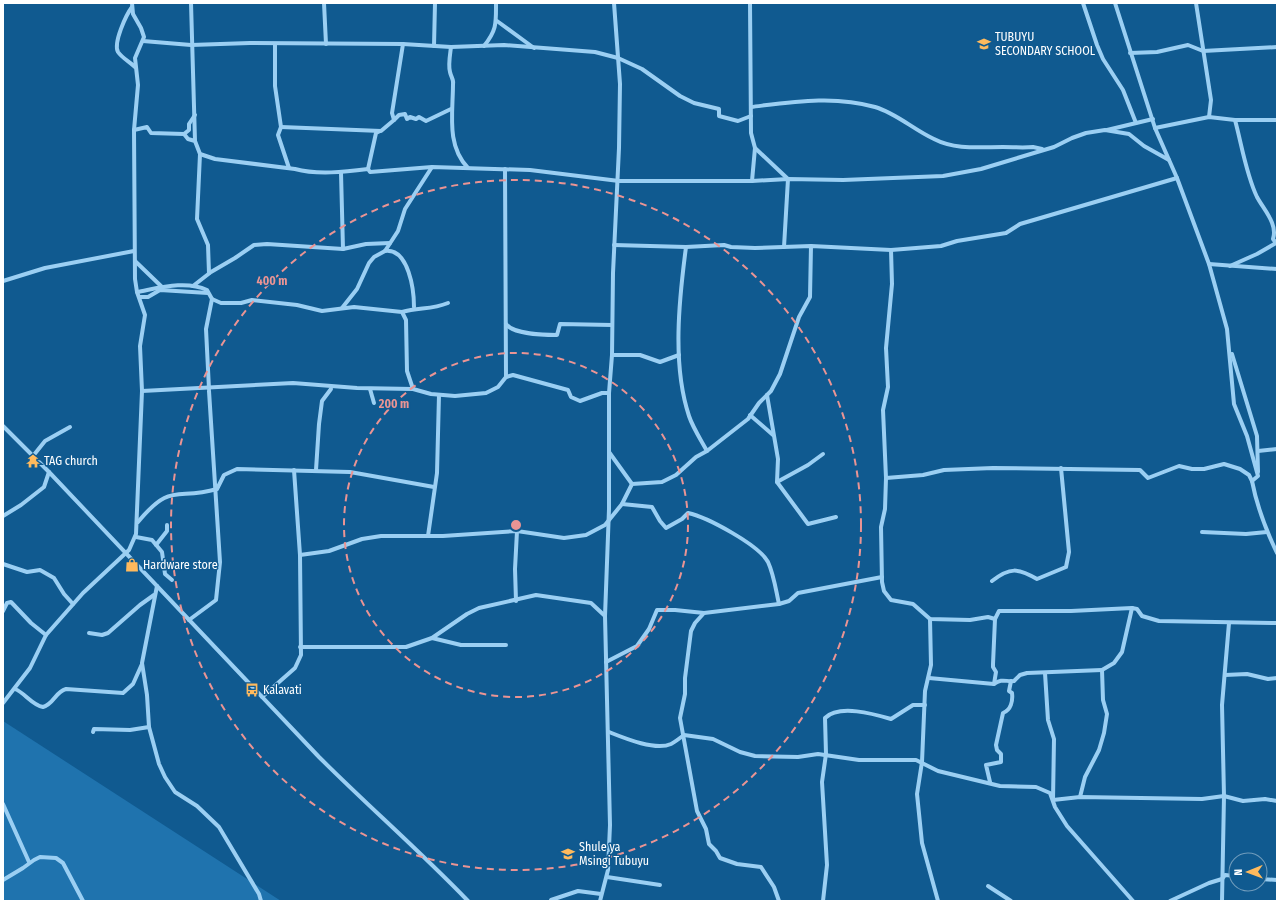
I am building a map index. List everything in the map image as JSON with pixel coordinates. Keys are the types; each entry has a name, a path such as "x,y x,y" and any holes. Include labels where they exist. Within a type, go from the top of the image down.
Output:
{"street":[{"path":"191,3 191,45 196,115 195,141 200,154 197,219 208,245 209,273"},
{"path":"324,3 326,44"},
{"path":"434,46 435,3"},
{"path":"484,46 492,36 497,20 496,3"},
{"path":"600,901 606,877 610,825 609,732 604,616 608,522 609,393 612,355 614,244 619,180 620,84 614,3"},
{"path":"750,3 751,133 755,148 752,181"},
{"path":"1083,3 1100,52 1123,90 1136,123"},
{"path":"1115,3 1155,128 1177,178 1209,264 1227,329 1230,347 1257,436 1258,476"},
{"path":"1197,4 1203,51 1212,100 1210,117"},
{"path":"3,703 30,668 46,635 99,577 126,554 136,537 138,522 142,391 140,346 145,315 137,292 134,251 134,130 138,90 136,56 143,41 142,28 134,16 132,5"},
{"path":"132,5 116,45 119,53 136,67"},
{"path":"497,20 534,48"},
{"path":"143,41 191,45 250,43 403,44 451,47 484,46 534,48 595,52 618,58 653,76 682,98 695,104 719,109 719,116 738,121 751,116"},
{"path":"275,44 275,86 281,127 278,135 289,168"},
{"path":"394,120 392,113 403,44"},
{"path":"1130,53 1157,52 1188,46 1203,51 1277,47"},
{"path":"451,47 450,71 454,82 451,109 453,138 456,150 468,168"},
{"path":"751,108 812,100 854,103 876,107 885,111 923,134 945,144 965,147 1033,147 1042,149"},
{"path":"368,169 376,133 399,115 405,114 406,119 410,117 416,119 419,116 426,121 451,109"},
{"path":"134,130 146,127 151,133 184,134 189,130 189,124 196,115"},
{"path":"1155,128 1210,117 1235,120 1277,120"},
{"path":"200,154 215,159 305,171 330,171 341,173 368,169 370,172 432,167 546,171 619,180 844,180 954,175 1042,149 1054,147 1086,133 1153,119"},
{"path":"1230,266 1257,254 1276,243 1273,239 1274,233 1271,220 1253,187 1235,120"},
{"path":"281,127 380,131"},
{"path":"1105,130 1129,134 1144,146 1169,160"},
{"path":"184,134 188,139 195,141"},
{"path":"755,148 788,179"},
{"path":"342,308 358,289 369,263 374,257 385,251 398,231 405,209 432,167"},
{"path":"142,391 209,390 286,383 370,389 413,389 439,395 486,393 498,387 506,377 505,169"},
{"path":"341,173 343,249"},
{"path":"614,244 686,248 724,245 731,247 811,246 891,250 941,246 957,241 1006,233 1020,224 1177,178"},
{"path":"784,247 788,179"},
{"path":"193,286 209,273 254,245 267,244 343,249 366,244 390,243"},
{"path":"632,484 654,484 668,480 682,471 696,457 707,451 748,419 767,395 776,383 795,325 810,297 811,246"},
{"path":"686,248 682,280 679,355 683,394 689,417 707,451"},
{"path":"891,250 893,278 886,348 888,387 883,410 886,478 885,509 881,527 882,577 884,590 889,599 913,604 930,619 970,620 988,617 995,619"},
{"path":"3,281 44,268 134,251"},
{"path":"385,251 395,252 404,261 413,288 414,307"},
{"path":"135,260 162,286"},
{"path":"1209,264 1277,269"},
{"path":"137,292 162,286 193,286 203,288 212,299 221,303 241,303 252,300 297,305 322,311 342,308 365,308 402,312 414,307 422,309 437,308 448,303"},
{"path":"140,297 148,298 160,290 208,293"},
{"path":"189,620 216,600 218,592 219,551 214,490 206,329 212,299"},
{"path":"402,312 406,320 408,376 413,389"},
{"path":"506,323 510,329 538,335 557,335 560,324 612,325"},
{"path":"1230,347 1231,384 1234,404 1248,442 1258,476"},
{"path":"612,355 640,355 660,362 679,355"},
{"path":"506,377 516,375 568,390 571,397 580,401 602,393 609,393"},
{"path":"316,470 322,401 331,389"},
{"path":"370,389 374,403"},
{"path":"428,536 437,473 439,395"},
{"path":"767,395 778,463 777,482 808,524 836,517"},
{"path":"750,416 773,436"},
{"path":"3,426 49,472 354,792 434,866 468,901"},
{"path":"33,456 45,441 70,427"},
{"path":"1258,451 1277,449"},
{"path":"608,452 619,463 632,484"},
{"path":"777,482 805,467 822,454"},
{"path":"886,478 923,475 944,470 993,468 1140,470 1148,478 1179,466 1192,469 1204,469 1224,464 1240,469 1249,475 1267,532 1277,553"},
{"path":"992,581 1004,572 1021,570 1037,579 1066,567 1068,552 1061,468"},
{"path":"138,522 150,508 167,495 214,490 218,488 224,475 234,470 316,470 350,472 434,487"},
{"path":"262,697 295,668 300,660 300,555 294,470"},
{"path":"3,516 21,505 44,487 49,472"},
{"path":"1252,481 1258,476"},
{"path":"300,555 329,551 374,536 428,536 517,531 571,538 592,533 608,522 622,504 632,484"},
{"path":"622,504 652,508 666,528 688,513 714,522 757,550 768,562 779,604"},
{"path":"156,545 167,531 167,525"},
{"path":"516,601 517,531"},
{"path":"1202,532 1267,532"},
{"path":"136,537 152,540 162,552 166,574 172,580"},
{"path":"3,564 27,572 40,570 54,578 64,594 73,604"},
{"path":"606,662 637,646 649,629 656,610 704,613 779,604 789,601 798,593 882,577"},
{"path":"15,689 22,692 36,704 43,707 50,704 59,692 66,688 123,693 133,684 142,663 157,586"},
{"path":"89,633 104,635 108,633 155,594"},
{"path":"300,647 400,648 414,646 432,638 467,614 479,608 516,601 536,595 594,604 604,616"},
{"path":"3,611 7,603 11,602 31,623 46,635"},
{"path":"1011,682 1024,674 1102,670 1114,663 1122,652 1132,608"},
{"path":"994,684 996,672 993,667 995,619 999,611 1071,611 1132,608 1137,609 1142,616 1159,621 1207,620 1229,623 1277,623"},
{"path":"704,613 695,623 690,638 685,678 685,694 680,718 696,806 709,844 723,860 760,867 774,887 779,901"},
{"path":"930,619 931,665 925,690 922,762 917,794 919,829 938,901"},
{"path":"1222,901 1224,796 1222,728 1229,623"},
{"path":"432,638 461,645 506,645"},
{"path":"142,663 147,695 149,727 159,764 170,785 177,794 190,801 207,814 219,827 259,894 261,901"},
{"path":"1080,797 1085,777 1099,750 1104,733 1107,714 1103,700 1102,670"},
{"path":"1045,673 1048,720 1054,739 1053,800 1055,807 1067,826 1133,901"},
{"path":"1225,675 1247,674 1268,679 1277,678"},
{"path":"929,678 994,684 997,681 1007,679 1011,682"},
{"path":"990,782 986,766 1001,762 1001,754 997,750 996,745 1003,713 1008,711 1011,705 1011,682"},
{"path":"823,901 827,865 822,782 826,754 825,722 828,716 854,711 891,719 913,705 925,705"},
{"path":"93,732 94,729 130,730 149,727"},
{"path":"609,732 634,742 661,746 671,744 684,735 714,740 740,752 755,756 798,757 826,754 859,760 912,760 922,762 938,771 1005,786 1036,787 1047,791 1053,800"},
{"path":"1053,800 1080,797 1180,799 1224,796 1243,801 1265,799 1277,801"},
{"path":"3,804 29,862"},
{"path":"3,880 23,868 29,862 40,857 52,857 60,860 82,901"},
{"path":"1170,901 1228,875"},
{"path":"606,877 660,885"},
{"path":"988,886 1011,901"},
{"path":"551,900 578,891 601,894"}],"shaded area":[{"path":"3,721 281,901 3,901"}],"place":[{"name":"TUBUYU SECONDARY SCHOOL","path":"984,44"},
{"name":"TAG church","path":"33,461"},
{"name":"Hardware store","path":"132,565"},
{"name":"Kalavati","path":"252,690"},
{"name":"Shule ya Msingi Tubuyu","path":"568,854"}]}
